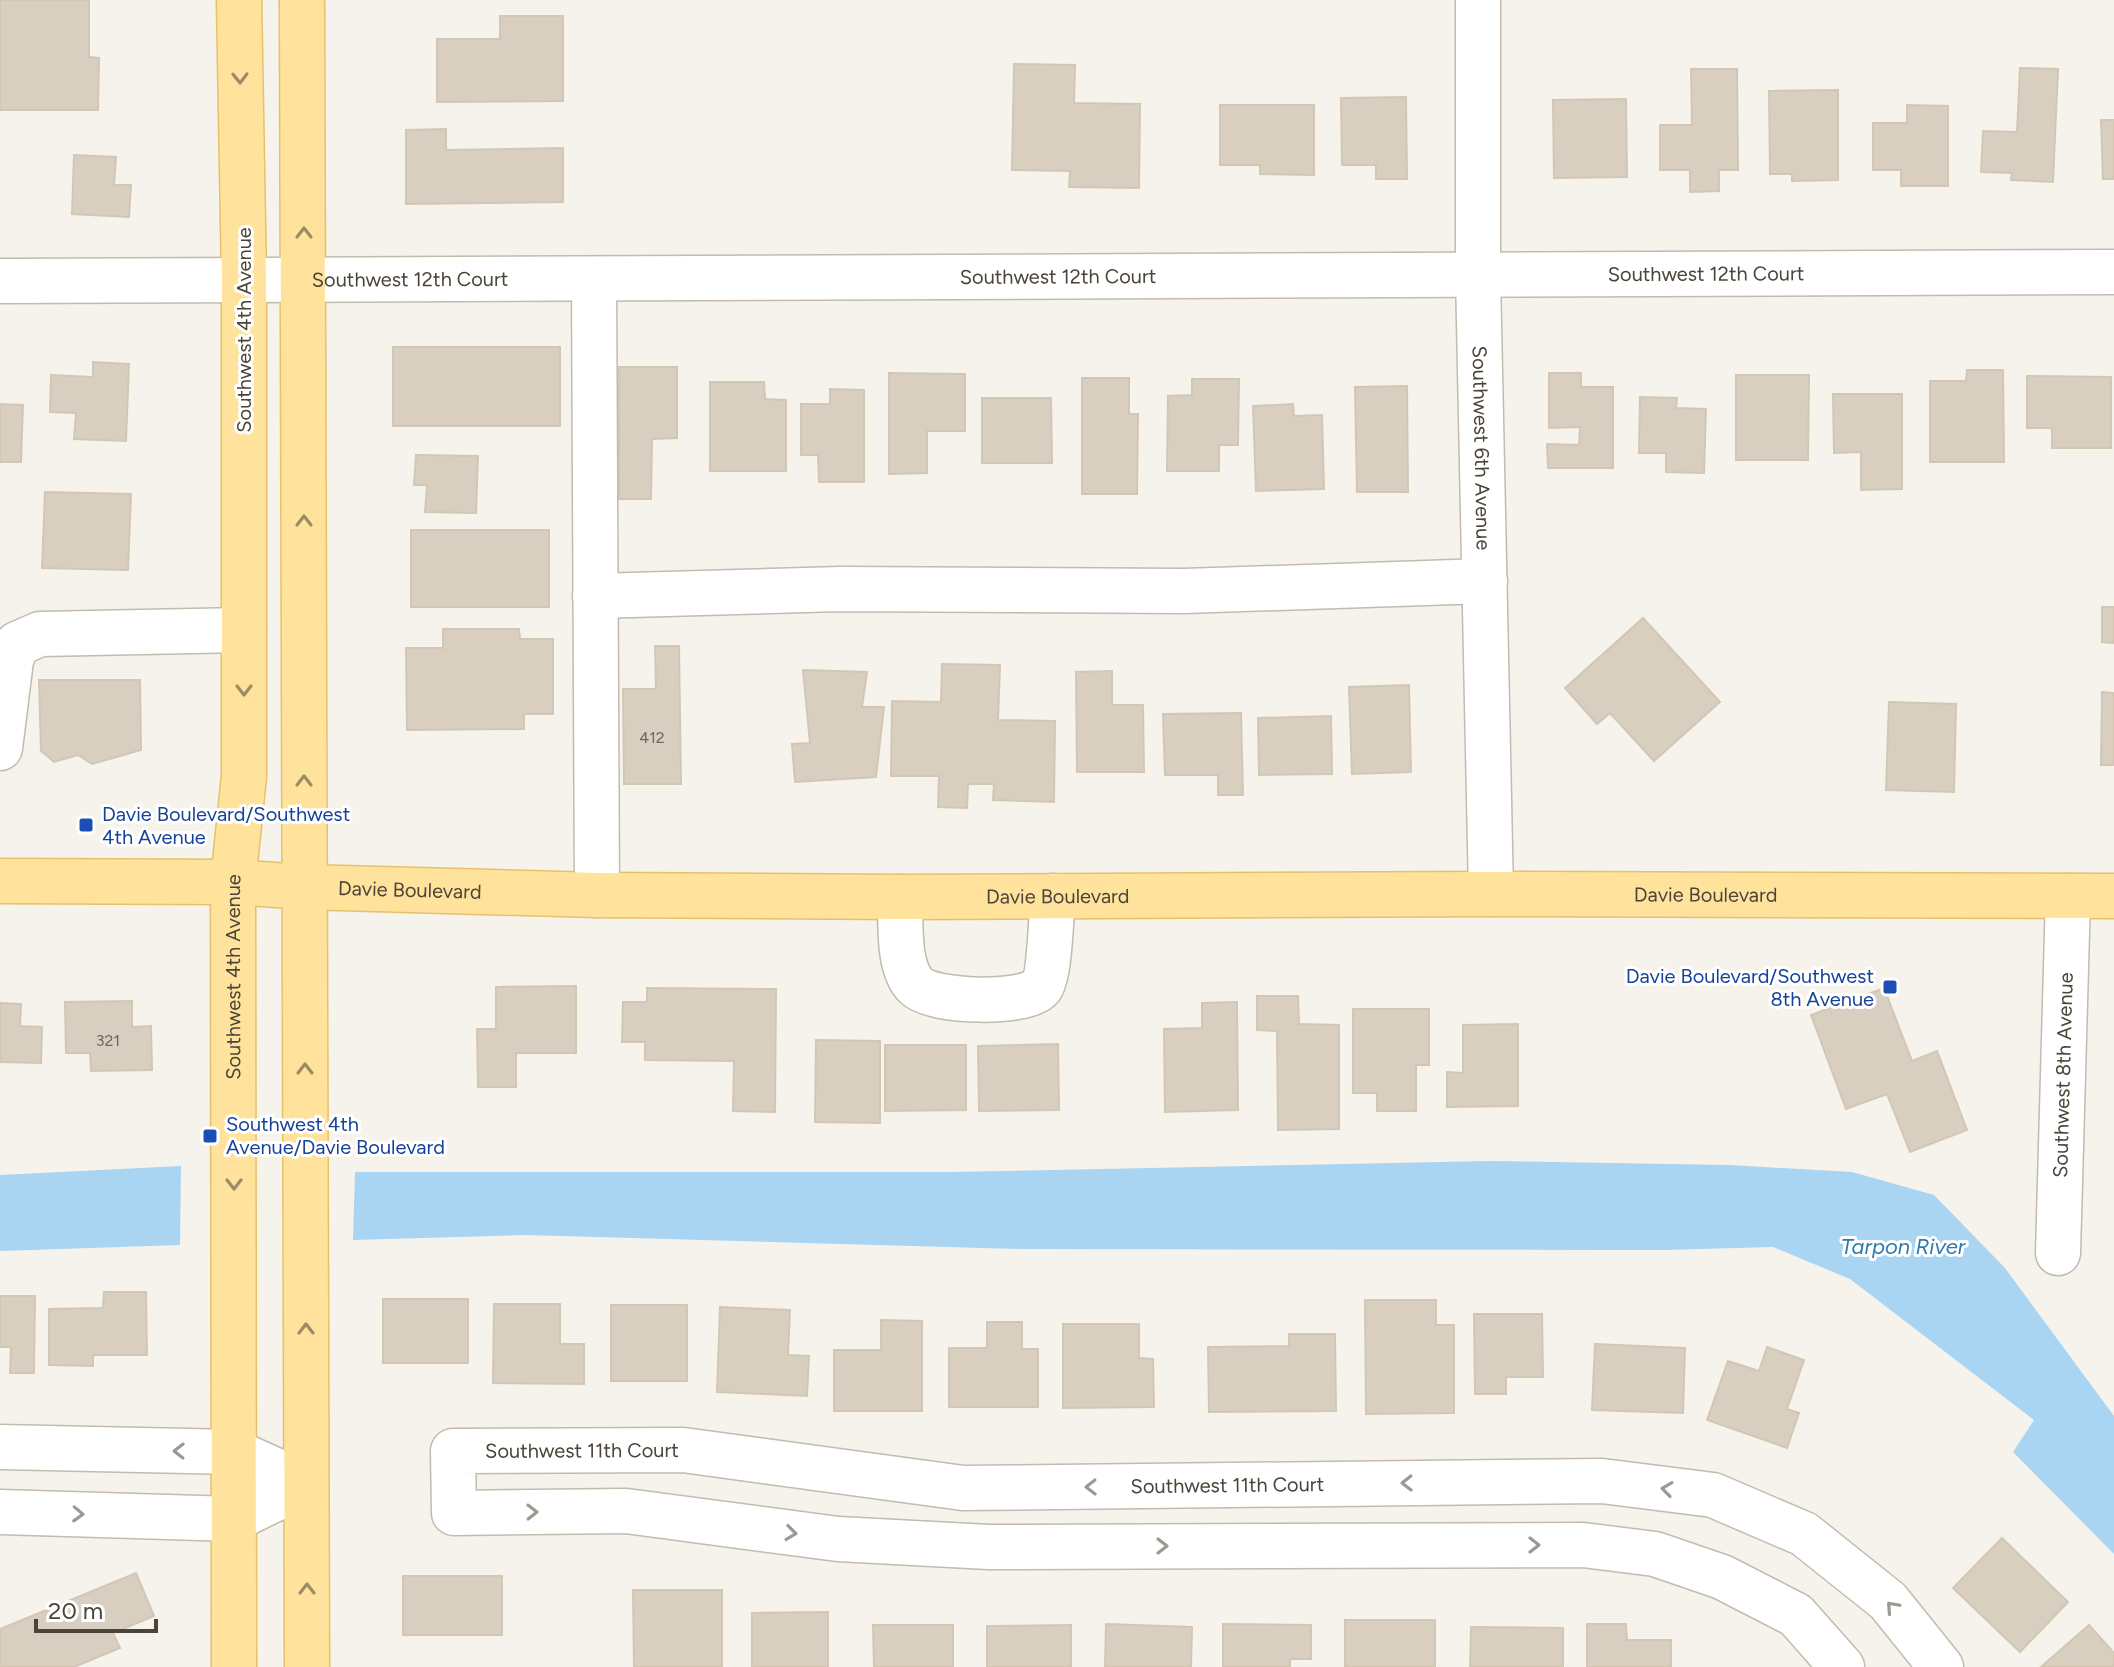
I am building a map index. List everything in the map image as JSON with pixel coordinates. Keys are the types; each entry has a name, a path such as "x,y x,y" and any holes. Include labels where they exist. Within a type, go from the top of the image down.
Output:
{"main road":[{"name":"Southwest 4th Avenue","path":"234,1667 233,882 244,776 244,280 239,0"},
{"path":"302,0 307,1667"},
{"name":"Davie Boulevard","path":"0,881 233,882 304,887 597,895 2114,896"}],"street":[{"name":"Southwest 6th Avenue","path":"1478,0 1478,275 1491,894"},
{"name":"Southwest 12th Court","path":"0,281 2114,272"},
{"path":"594,279 597,895"},
{"path":"595,596 840,589 1184,591 1485,581"},
{"path":"0,748 11,660 17,644 40,634 244,630"},
{"path":"900,897 903,958 909,975 917,987 933,995 960,1001 1005,999 1035,992 1041,987 1046,974 1053,896"},
{"name":"Southwest 8th Avenue","path":"2058,1253 2068,896"},
{"path":"0,1447 235,1452 306,1484"},
{"name":"Southwest 11th Court","path":"1474,1545 989,1547 838,1539 626,1511 454,1513 453,1451 683,1450 963,1488 1602,1481 1713,1495 1804,1534 1888,1601 1941,1667"},
{"path":"1474,1482 1474,1545 1583,1545 1655,1554 1722,1577 1796,1615 1842,1667"},
{"path":"0,1512 234,1519 306,1484"}],"water":[{"name":"Tarpon River","path":"1490,1161 1728,1165 1852,1172 1934,1195 2005,1268 2114,1416 2114,1554 2013,1452 2034,1420 1850,1279 1773,1247 1664,1250 1022,1249 526,1235 353,1240 355,1172 951,1172"},
{"path":"181,1166 180,1245 0,1251 0,1175"}],"building":[{"path":"0,0 89,0 89,57 99,58 98,110 0,110"},
{"path":"500,16 563,16 563,101 437,102 437,39 500,39"},
{"path":"1014,64 1075,65 1074,103 1140,104 1139,188 1069,187 1070,171 1012,170"},
{"path":"2020,68 2058,69 2053,182 2011,180 2012,173 1981,172 1983,131 2017,132"},
{"path":"1691,69 1737,69 1738,170 1719,170 1719,191 1690,192 1690,170 1660,170 1660,125 1692,125"},
{"path":"1838,90 1838,180 1792,181 1792,174 1770,174 1769,91"},
{"path":"1406,97 1407,179 1376,179 1376,165 1342,165 1341,98"},
{"path":"1626,99 1627,177 1554,178 1553,100"},
{"path":"1220,105 1314,105 1314,175 1260,174 1260,165 1220,165"},
{"path":"1907,105 1948,106 1948,186 1901,186 1901,170 1873,170 1873,123 1907,123"},
{"path":"2101,120 2114,120 2114,179 2103,179"},
{"path":"446,129 446,150 563,148 563,202 406,204 406,130"},
{"path":"74,155 116,157 114,185 131,185 129,217 72,214"},
{"path":"393,347 560,347 560,426 393,426"},
{"path":"93,362 129,364 126,441 74,439 76,413 50,412 51,375 93,377"},
{"path":"619,367 677,367 677,438 652,439 651,499 619,499"},
{"path":"1967,370 2003,370 2004,462 1930,462 1930,381 1966,381"},
{"path":"889,373 965,374 965,431 927,431 927,473 889,474"},
{"path":"1549,373 1581,373 1581,387 1613,387 1613,468 1548,468 1547,444 1579,445 1580,427 1549,428"},
{"path":"1736,375 1809,375 1808,460 1736,460"},
{"path":"2027,376 2111,377 2111,448 2052,448 2052,428 2027,428"},
{"path":"1082,378 1129,378 1129,414 1138,414 1137,494 1082,494"},
{"path":"1192,379 1239,379 1238,445 1219,445 1219,471 1167,471 1168,396 1192,395"},
{"path":"710,382 764,382 765,399 786,400 786,471 710,471"},
{"path":"1407,386 1408,492 1357,492 1355,387"},
{"path":"830,389 864,390 864,482 819,482 818,455 801,455 801,404 830,404"},
{"path":"1833,394 1902,394 1902,489 1861,490 1861,452 1834,453"},
{"path":"1640,397 1677,398 1676,408 1706,409 1704,473 1666,472 1666,453 1639,453"},
{"path":"982,398 1051,398 1052,463 982,463"},
{"path":"0,404 23,405 21,462 0,462"},
{"path":"1293,404 1294,416 1322,415 1324,489 1256,491 1253,406"},
{"path":"416,455 478,456 476,513 425,512 427,485 414,485"},
{"path":"45,492 131,494 128,570 42,568"},
{"path":"411,530 549,530 549,607 411,607"},
{"path":"2102,607 2114,607 2114,643 2102,642"},
{"path":"1643,618 1720,702 1654,761 1610,713 1597,724 1565,688"},
{"path":"443,629 519,629 520,639 553,639 553,714 524,714 524,729 407,730 406,648 443,648"},
{"path":"655,646 679,646 681,784 624,784 623,689 656,689"},
{"path":"942,664 1000,665 998,720 1055,721 1054,802 993,800 994,784 968,784 967,808 938,807 939,776 891,776 892,701 941,702"},
{"path":"803,670 867,672 862,707 884,707 876,777 795,782 792,744 810,743"},
{"path":"1112,671 1112,705 1143,705 1144,772 1077,772 1076,672"},
{"path":"39,680 140,680 141,750 92,764 78,755 54,762 41,751"},
{"path":"1409,685 1411,772 1352,774 1349,687"},
{"path":"2102,692 2114,693 2114,765 2101,765"},
{"path":"1889,702 1956,704 1954,792 1886,790"},
{"path":"1241,713 1243,795 1218,795 1218,775 1165,775 1163,714"},
{"path":"1331,716 1332,774 1259,775 1258,718"},
{"path":"576,986 576,1053 516,1053 516,1087 478,1087 477,1029 496,1029 496,987"},
{"path":"647,988 776,989 775,1112 733,1111 734,1061 645,1060 645,1042 622,1042 623,1002 647,1002"},
{"path":"1884,988 1912,1061 1937,1051 1967,1130 1910,1152 1887,1094 1846,1109 1811,1015"},
{"path":"1257,996 1298,996 1299,1024 1339,1025 1339,1129 1278,1130 1277,1031 1257,1030"},
{"path":"132,1001 132,1027 151,1026 152,1070 91,1071 90,1053 66,1053 65,1002"},
{"path":"1237,1002 1238,1110 1165,1112 1164,1029 1202,1028 1202,1003"},
{"path":"0,1003 21,1004 20,1026 42,1027 41,1063 0,1062"},
{"path":"1353,1009 1429,1009 1429,1065 1416,1065 1416,1111 1377,1111 1377,1093 1353,1093"},
{"path":"1518,1024 1518,1106 1447,1107 1447,1072 1463,1073 1463,1025"},
{"path":"816,1040 880,1041 880,1123 815,1122"},
{"path":"1058,1044 1059,1110 979,1111 978,1046"},
{"path":"885,1045 966,1045 966,1110 885,1111"},
{"path":"104,1292 146,1292 147,1355 93,1355 93,1366 49,1365 49,1309 103,1308"},
{"path":"0,1296 35,1296 34,1373 10,1373 11,1347 0,1347"},
{"path":"383,1299 468,1299 468,1363 383,1363"},
{"path":"1365,1300 1436,1300 1436,1325 1454,1325 1454,1413 1366,1414"},
{"path":"494,1304 560,1304 560,1344 584,1344 584,1384 493,1383"},
{"path":"611,1305 687,1305 687,1381 611,1381"},
{"path":"720,1307 790,1310 788,1355 809,1356 807,1396 717,1392"},
{"path":"1474,1314 1542,1314 1543,1377 1506,1377 1506,1394 1475,1394"},
{"path":"881,1320 922,1321 922,1411 834,1411 834,1350 881,1350"},
{"path":"987,1322 1022,1322 1022,1349 1038,1349 1038,1407 949,1407 949,1348 987,1348"},
{"path":"1063,1324 1139,1324 1139,1358 1153,1359 1154,1407 1063,1408"},
{"path":"1289,1334 1335,1334 1336,1411 1209,1412 1208,1347 1289,1346"},
{"path":"1595,1344 1685,1348 1683,1413 1592,1410"},
{"path":"1767,1347 1804,1360 1787,1409 1799,1413 1787,1448 1707,1420 1728,1361 1759,1371"},
{"path":"2002,1538 2068,1602 2020,1652 1953,1588"},
{"path":"136,1573 154,1616 113,1633 120,1648 74,1667 0,1667 0,1629"},
{"path":"403,1576 502,1576 502,1635 403,1635"},
{"path":"633,1590 722,1590 722,1667 634,1667"},
{"path":"828,1612 828,1667 752,1667 752,1613"},
{"path":"1345,1620 1435,1620 1435,1667 1345,1667"},
{"path":"1106,1624 1192,1627 1191,1667 1105,1667"},
{"path":"1223,1624 1311,1625 1311,1659 1290,1659 1290,1667 1223,1667"},
{"path":"1587,1624 1626,1624 1627,1640 1671,1640 1671,1667 1587,1667"},
{"path":"873,1625 953,1625 953,1667 874,1667"},
{"path":"1071,1625 1071,1667 987,1667 987,1626"},
{"path":"2089,1625 2114,1653 2114,1667 2041,1667"},
{"path":"1471,1627 1563,1628 1563,1667 1470,1667"}],"place":[{"name":"Davie Boulevard/Southwest 4th Avenue","path":"86,825"},
{"name":"Davie Boulevard/Southwest 8th Avenue","path":"1890,987"},
{"name":"Southwest 4th Avenue/Davie Boulevard","path":"210,1136"}]}
